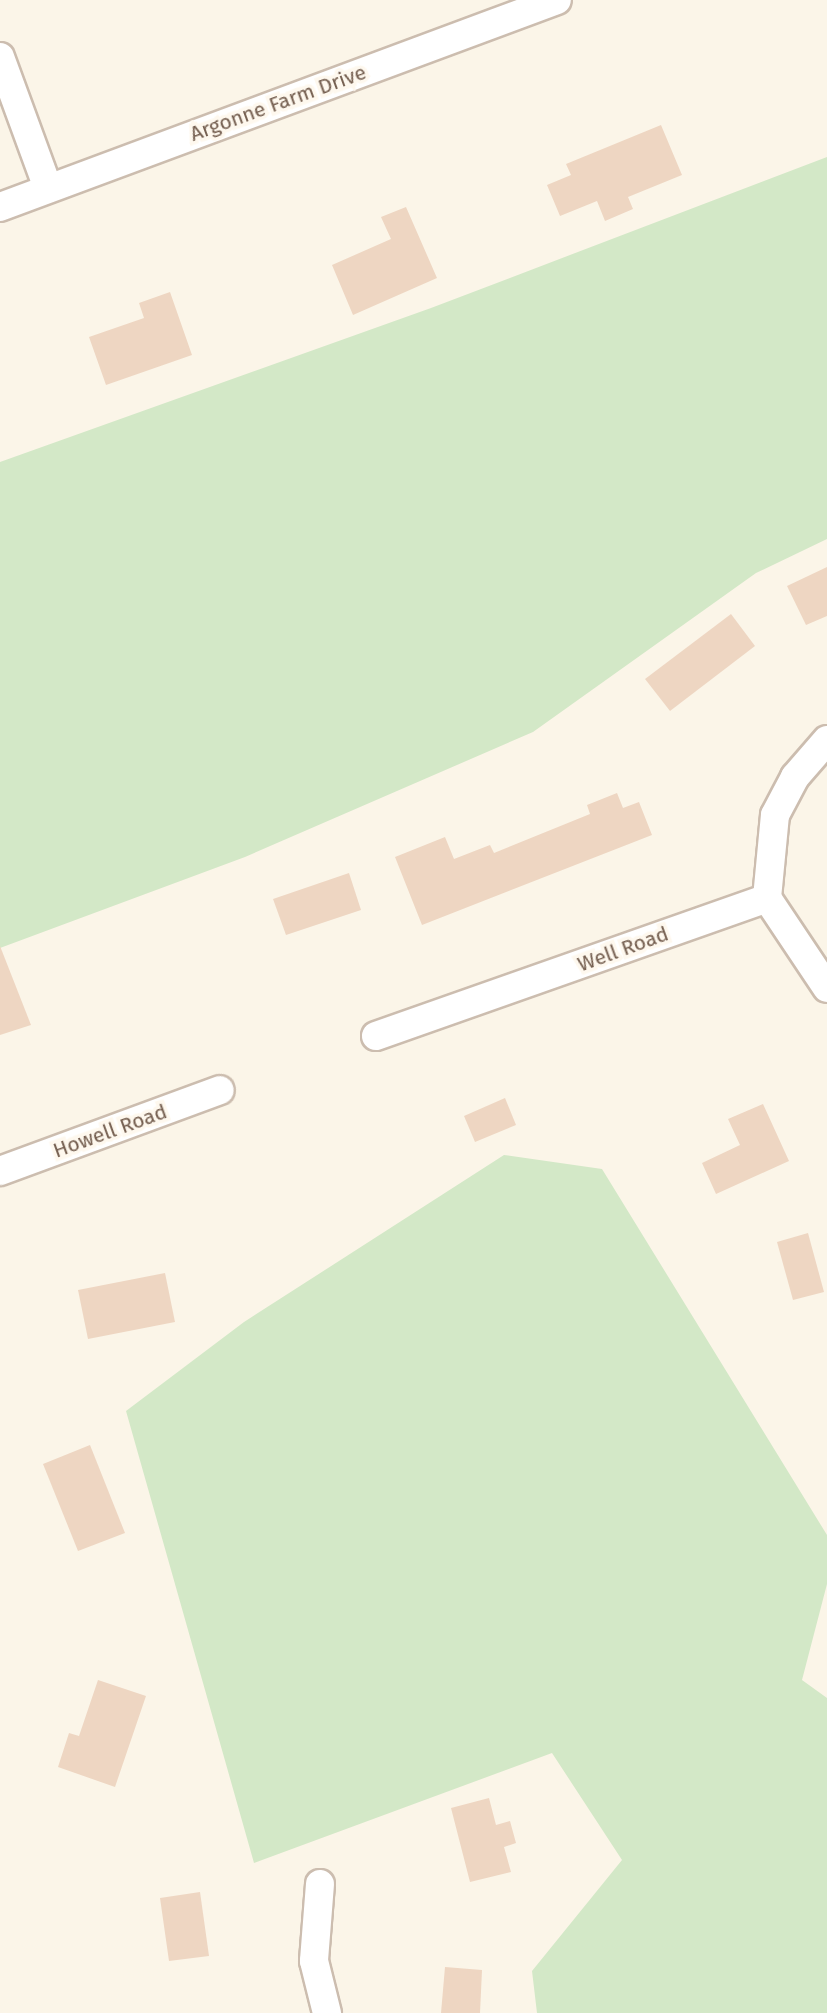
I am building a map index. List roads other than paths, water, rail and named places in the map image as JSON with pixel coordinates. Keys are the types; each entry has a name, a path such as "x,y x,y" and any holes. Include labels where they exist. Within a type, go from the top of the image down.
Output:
{"street":[{"name":"Argonne Farm Drive","path":"0,208 557,0"},
{"path":"0,57 48,188"},
{"path":"827,740 795,777 775,815 767,898 827,988"},
{"name":"Well Road","path":"376,1036 767,898"},
{"name":"Howell Road","path":"0,1171 220,1090"},
{"path":"320,1884 314,1961 327,2013"}]}
